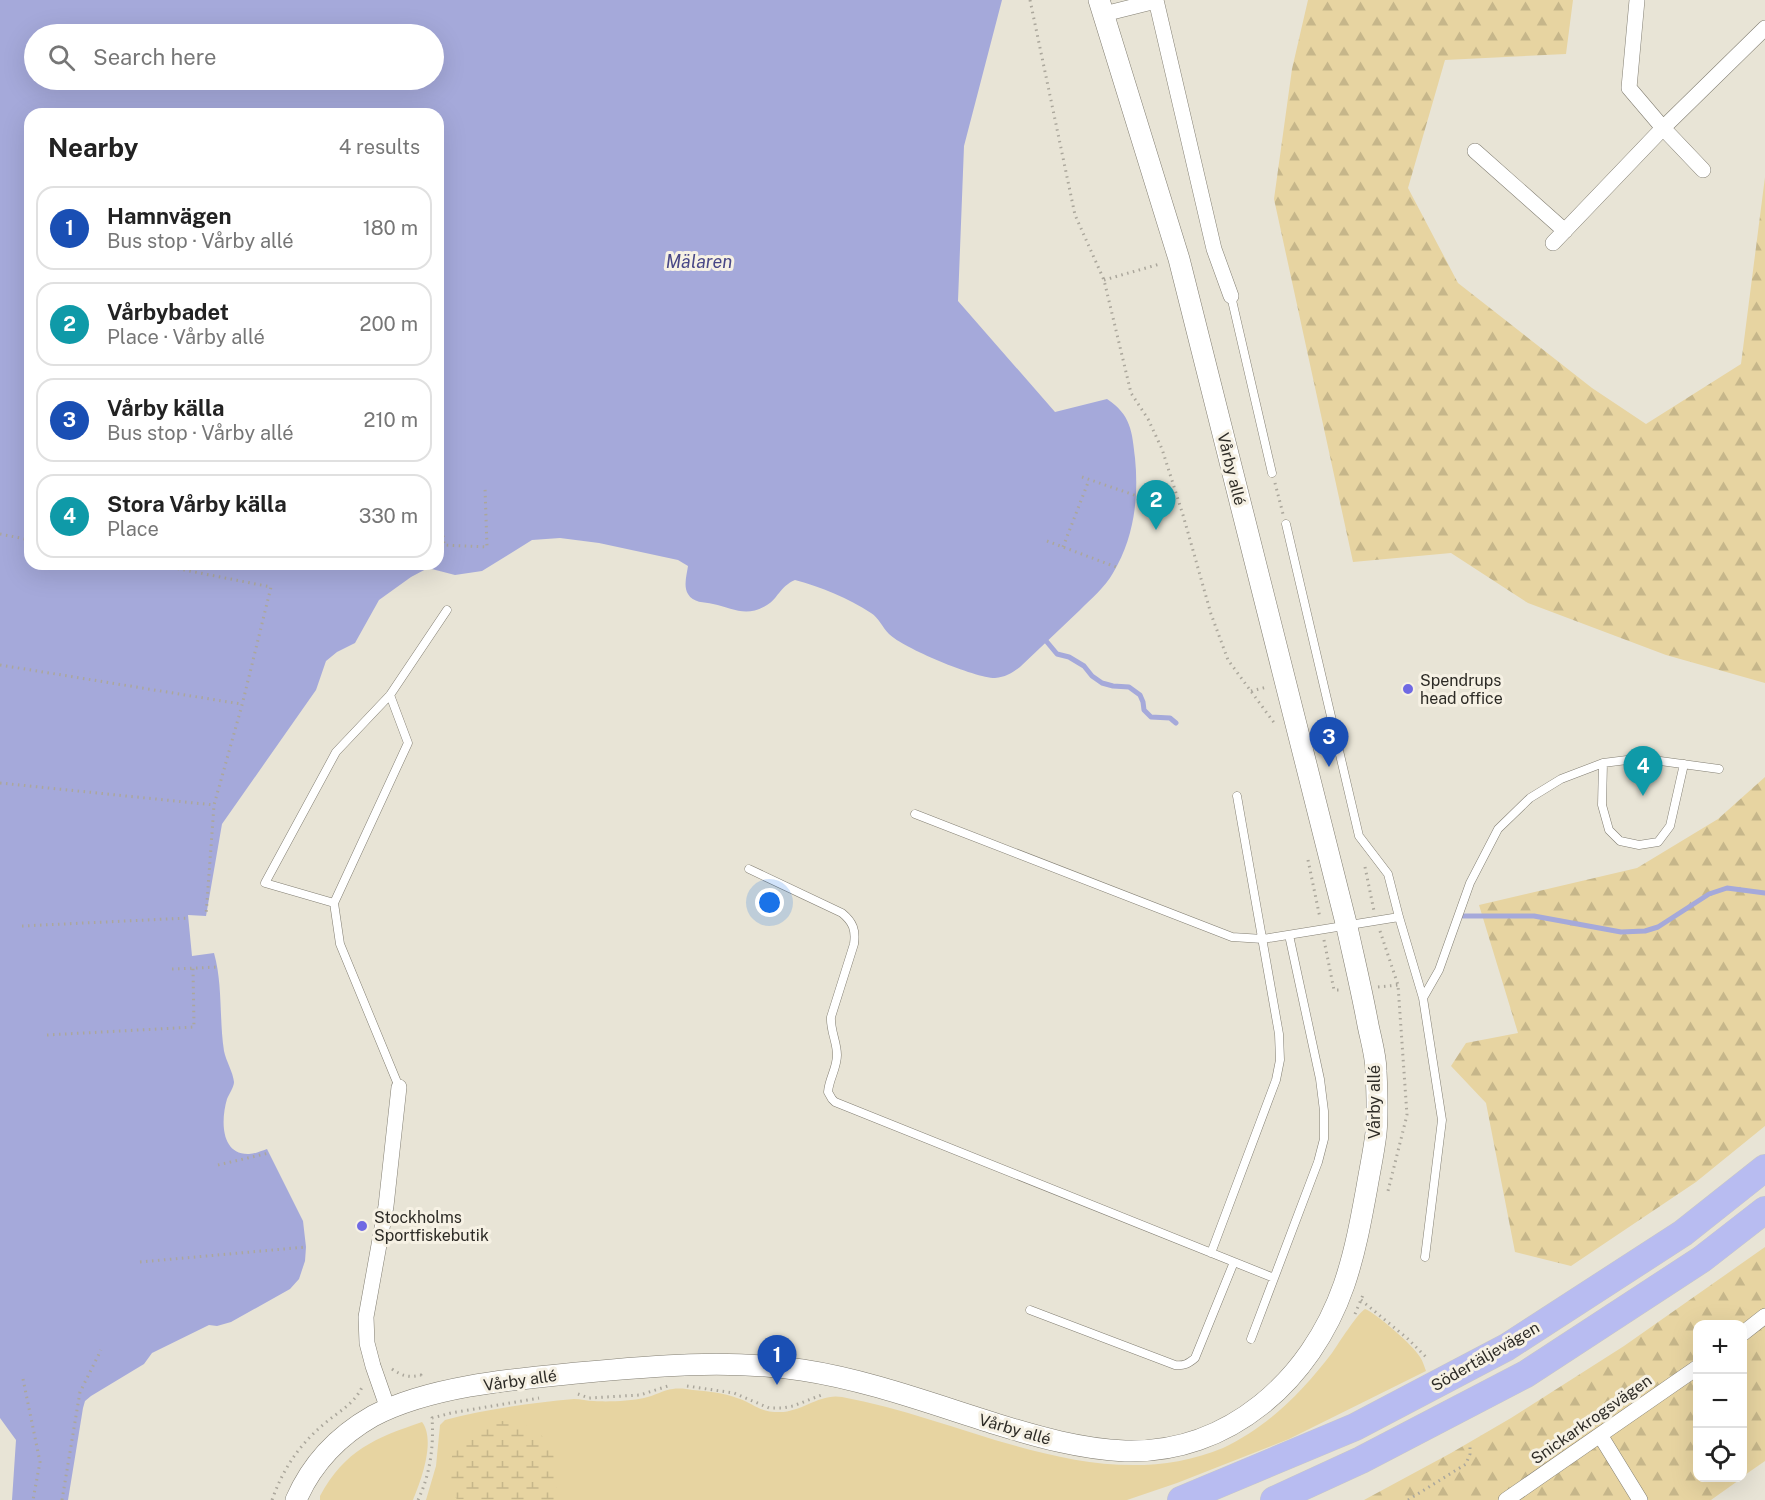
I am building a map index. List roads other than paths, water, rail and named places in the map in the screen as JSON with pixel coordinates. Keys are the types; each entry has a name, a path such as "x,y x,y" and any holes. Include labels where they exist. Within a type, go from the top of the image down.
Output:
{"highway":[{"name":"Södertäljevägen","path":"1181,1500 1355,1427 1507,1347 1683,1233 1765,1168"},
{"name":"Södertäljevägen","path":"1274,1500 1361,1460 1526,1374 1702,1259 1765,1210"}],"street":[{"path":"1637,0 1629,88 1703,170"},
{"name":"Vårby allé","path":"296,1500 316,1463 336,1442 372,1417 406,1402 452,1390 537,1377 698,1364 799,1370 860,1382 1022,1432 1088,1447 1126,1451 1157,1450 1189,1444 1251,1414 1282,1387 1306,1357 1317,1342 1336,1306 1359,1231 1376,1133 1376,1067 1347,927 1179,259 1102,7 1156,1 1214,249 1231,296"},
{"path":"1553,243 1663,128 1765,28"},
{"path":"1475,151 1565,231"},
{"path":"388,1409 367,1343 366,1317 386,1206 399,1086"},
{"path":"1747,1331 1765,1316"},
{"name":"Snickarkrogsvägen","path":"1506,1500 1693,1371"},
{"path":"1600,1435 1640,1500"}],"lane":[{"path":"1231,296 1272,472"},
{"path":"1286,524 1359,836 1388,874 1423,998 1442,1120 1425,1257"},
{"path":"334,903 265,884 336,752 390,695 447,610"},
{"path":"390,695 408,744 334,903 340,944 399,1086"},
{"path":"1423,998 1439,970 1470,884 1498,829 1530,798 1561,779 1604,763 1653,760 1719,769"},
{"path":"1604,763 1602,805 1609,830 1620,841 1639,845 1658,842 1670,826 1684,764"},
{"path":"1211,1252 1276,1080 1280,1060 1279,1034 1237,796"},
{"path":"915,814 1232,937 1263,939 1399,917"},
{"path":"749,869 843,913 853,926 854,944 830,1024 837,1049 837,1058 828,1087 832,1099 846,1107 1274,1278"},
{"path":"1251,1339 1318,1162 1324,1138 1325,1123 1320,1079 1289,935"},
{"path":"1030,1310 1182,1366 1195,1358 1234,1262"}],"water":[{"name":"Mälaren","path":"0,0 1002,0 964,146 958,301 1055,412 1107,399 1121,411 1131,432 1136,488 1133,517 1126,546 1110,578 1020,667 1009,674 995,678 956,668 923,654 889,634 871,613 834,594 795,580 785,586 767,605 753,611 740,611 699,602 690,597 686,587 688,566 678,560 599,543 560,538 532,540 482,571 455,575 436,570 444,570 444,108 24,108 24,570 424,570 379,600 355,643 337,652 326,661 316,690 222,824 206,916 188,915 192,956 214,953 217,965 224,1051 234,1082 225,1107 225,1134 232,1149 239,1153 251,1154 267,1149 303,1221 306,1247 305,1261 299,1279 290,1289 231,1322 217,1326 209,1325 152,1353 144,1364 85,1401 68,1500 12,1500 16,1440 0,1418"}],"waterway":[{"path":"1047,642 1057,654 1069,657 1084,666 1102,683 1129,687 1140,695 1144,710 1151,717 1170,718 1176,723"},
{"path":"1463,916 1534,916 1621,932 1645,931 1658,927 1709,894 1727,888 1765,893"}],"place":[{"name":"Vårbybadet","path":"1156,530"},
{"name":"Spendrups head office","path":"1408,689"},
{"name":"Vårby källa","path":"1329,767"},
{"name":"Stora Vårby källa","path":"1643,796"},
{"name":"Stockholms Sportfiskebutik","path":"362,1226"},
{"name":"Hamnvägen","path":"777,1385"}]}
